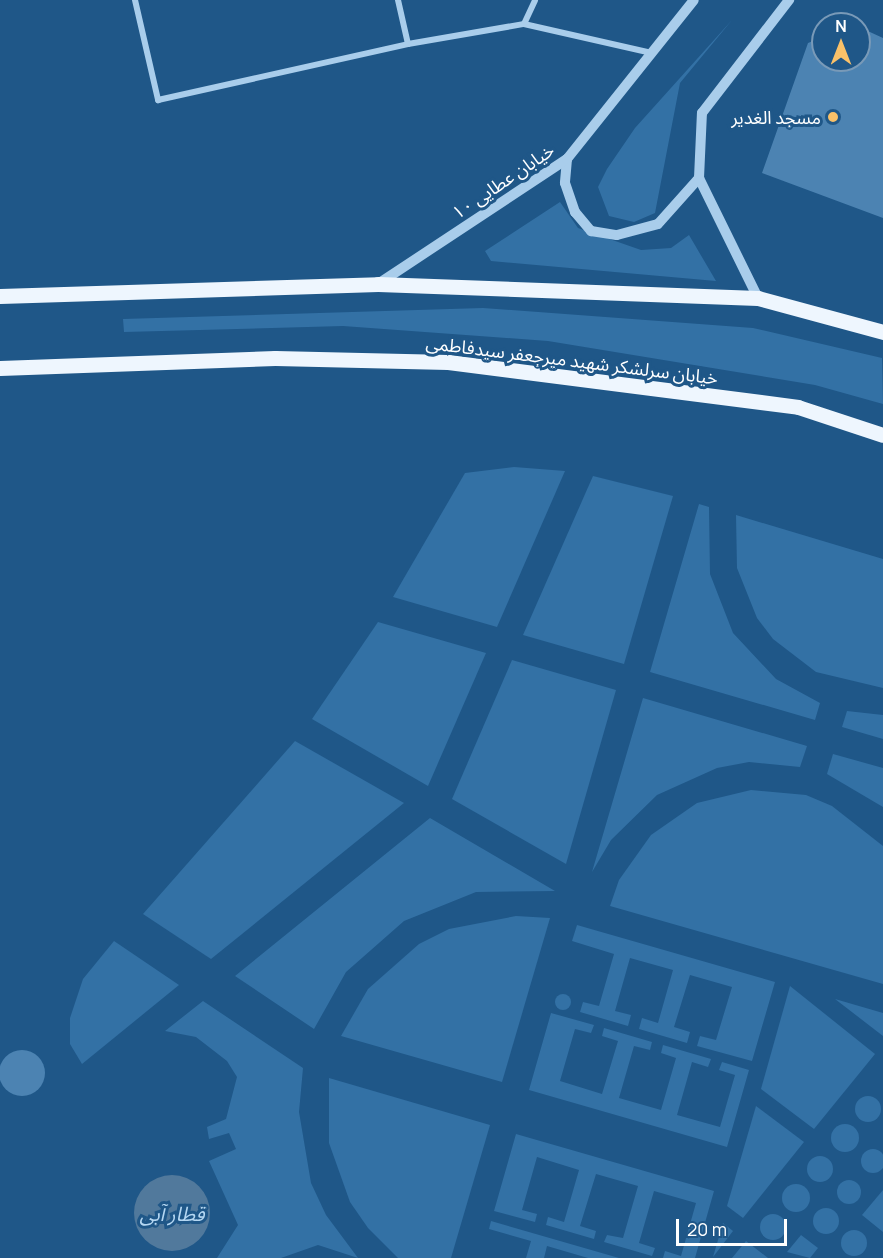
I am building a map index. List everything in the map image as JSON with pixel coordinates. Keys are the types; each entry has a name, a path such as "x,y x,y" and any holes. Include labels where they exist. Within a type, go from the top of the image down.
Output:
{"main road":[{"path":"0,296 378,284 758,298 883,332"},
{"name":"خیابان سرلشکر شهید میرجعفر سیدفاطمی","path":"0,369 275,358 448,362 798,407 883,435"}],"street":[{"path":"135,0 158,100 408,44 524,24 653,53"},
{"path":"398,0 408,44"},
{"path":"524,24 535,0"},
{"name":"خیابان عطایی ۱۰","path":"378,284 567,159 694,0"},
{"path":"758,298 699,178 702,113 789,0"},
{"path":"567,159 565,183 575,212 591,231 617,235 658,224 699,178"}],"shaded area":[{"path":"732,20 680,83 655,213 634,222 609,216 598,187 607,169 635,128"},
{"path":"560,202 578,228 641,250 671,248 689,235 716,281 491,261 485,251"},
{"path":"483,308 753,328 882,358 883,404 815,385 548,341 343,326 124,332 123,319"},
{"path":"514,467 565,471 497,627 393,597 465,473"},
{"path":"593,476 673,496 624,664 523,635"},
{"path":"699,504 709,507 710,574 733,633 776,679 820,703 815,720 650,672"},
{"path":"736,515 883,559 883,688 816,672 773,639 757,618 737,568"},
{"path":"378,622 486,653 428,786 312,719"},
{"path":"512,660 616,690 566,864 452,799"},
{"path":"643,698 807,746 800,767 749,762 717,768 657,795 611,840 592,872"},
{"path":"847,711 883,715 883,739 842,727"},
{"path":"295,741 404,803 211,959 143,914"},
{"path":"833,754 883,768 883,807 827,774"},
{"path":"751,790 806,795 832,806 883,846 883,984 610,906 619,880 651,835 697,803"},
{"path":"430,818 555,891 476,892 404,921 346,972 314,1029 235,976"},
{"path":"516,916 550,918 502,1082 341,1036 368,989 419,944 449,929"},
{"path":"577,925 775,982 752,1061 697,1046 700,1036 716,1040 732,987 690,975 674,1027 690,1032 687,1043 639,1029 642,1018 658,1023 673,970 630,958 615,1011 631,1015 628,1026 580,1012 583,1002 599,1006 614,954 572,941"},
{"path":"114,941 179,985 82,1064 70,1044 70,1018 83,979"},
{"path":"790,986 875,1054 814,1129 761,1089"},
{"path":"563,994 571,1002 563,1010 555,1002"},
{"path":"835,999 883,1013 883,1036"},
{"path":"203,1001 303,1068 299,1112 311,1183 326,1215 358,1258 318,1245 281,1258 217,1258 238,1225 209,1161 236,1149 229,1133 209,1139 207,1127 226,1119 237,1077 227,1061 196,1037 165,1031"},
{"path":"551,1013 594,1025 591,1033 575,1029 560,1081 602,1094 618,1041 602,1036 604,1028 652,1042 650,1050 634,1046 619,1098 661,1110 676,1058 661,1053 663,1045 711,1059 708,1067 692,1062 677,1115 720,1127 735,1075 719,1070 722,1062 749,1070 727,1147 529,1090"},
{"path":"329,1078 490,1125 451,1258 398,1258 368,1228 350,1202 329,1143"},
{"path":"868,1096 877,1100 881,1109 877,1118 868,1122 859,1118 855,1109 859,1100"},
{"path":"756,1106 804,1142 743,1218 727,1206"},
{"path":"845,1124 855,1128 859,1138 855,1148 845,1152 835,1148 831,1138 835,1128"},
{"path":"516,1134 714,1191 695,1258 663,1258 665,1251 681,1256 696,1203 654,1191 639,1243 655,1248 652,1256 604,1242 607,1235 623,1238 638,1186 596,1174 580,1226 596,1231 594,1239 546,1225 548,1217 564,1222 579,1170 537,1157 522,1210 537,1214 535,1222 494,1211"},
{"path":"873,1149 882,1152 885,1161 882,1170 873,1173 864,1170 861,1161 864,1152"},
{"path":"820,1156 829,1160 833,1169 829,1178 820,1182 811,1178 807,1169 811,1160"},
{"path":"844,1180 854,1180 861,1187 861,1197 854,1204 844,1204 837,1197 837,1187"},
{"path":"796,1184 806,1188 810,1198 806,1208 796,1212 786,1208 782,1198 786,1188"},
{"path":"883,1190 883,1232 862,1215"},
{"path":"826,1208 835,1212 839,1221 835,1230 826,1234 817,1230 813,1221 817,1212"},
{"path":"773,1214 782,1218 786,1227 782,1236 773,1240 764,1236 760,1227 764,1218"},
{"path":"491,1221 619,1258 588,1258 547,1246 544,1258 526,1258 531,1241 489,1229"},
{"path":"723,1223 733,1231 713,1257"},
{"path":"854,1230 863,1234 867,1243 863,1252 854,1256 845,1252 841,1243 845,1234"},
{"path":"801,1235 818,1248 810,1258 787,1252"},
{"path":"746,1241 768,1258 732,1258"}],"water":[{"name":"قطار آبی","path":"172,1175 186,1178 199,1186 207,1199 210,1213 207,1227 199,1240 186,1248 172,1251 158,1248 145,1240 137,1227 134,1213 137,1199 145,1186 158,1178"}],"building":[{"name":"مسجد الغدیر","path":"871,32 883,38 883,218 762,173 808,43 811,42 811,72 871,72"},
{"path":"22,1050 38,1057 45,1073 38,1089 22,1096 6,1089 -1,1073 6,1057"}],"place":[{"name":"مسجد الغدیر","path":"833,117"}]}
